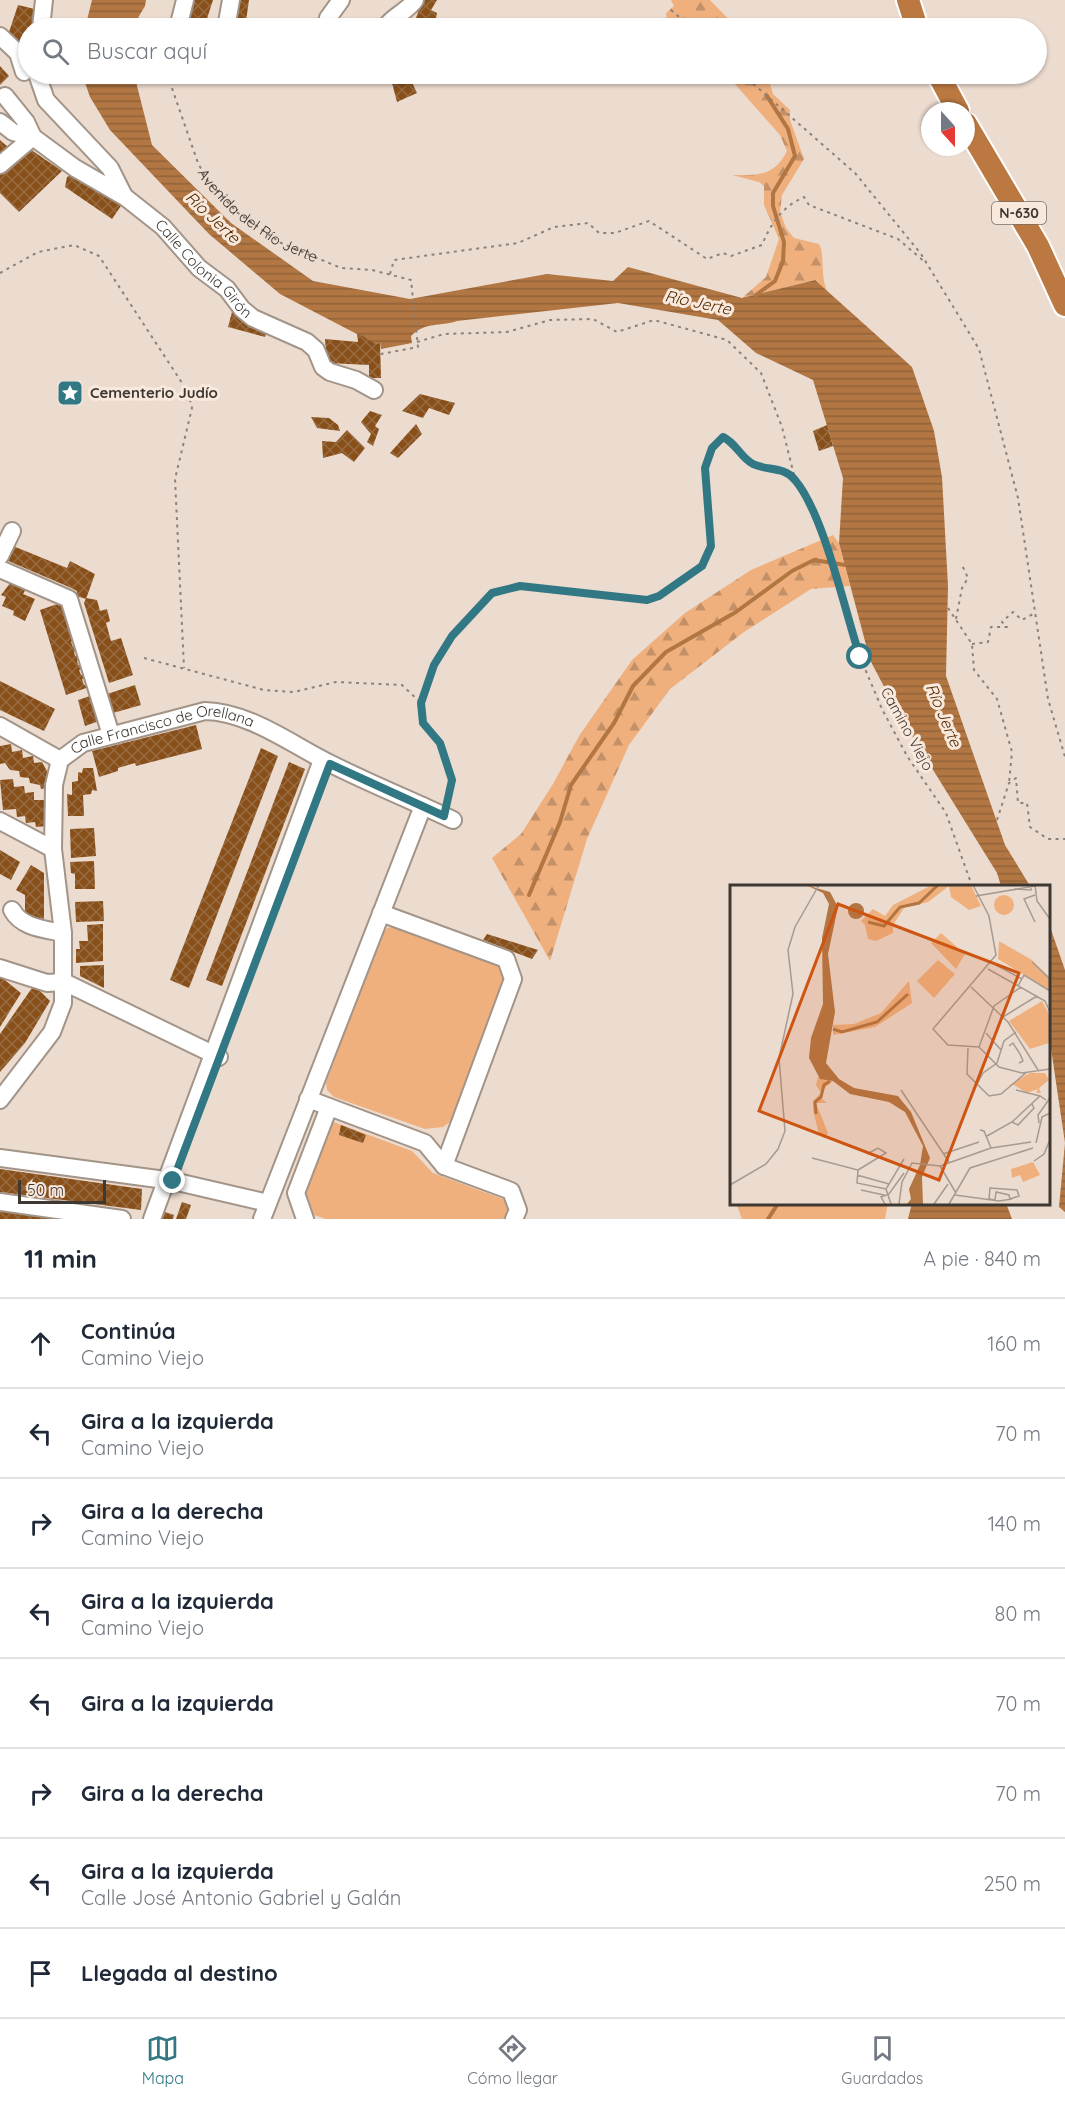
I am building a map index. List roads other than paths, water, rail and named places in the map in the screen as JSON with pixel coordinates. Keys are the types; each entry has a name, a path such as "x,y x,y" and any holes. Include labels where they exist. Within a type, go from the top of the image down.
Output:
{"highway":[{"path":"908,0 914,18"},
{"path":"943,84 953,102"},
{"name":"N-630","path":"975,139 1038,246 1065,305"}],"street":[{"path":"42,18 44,0"},
{"path":"180,18 185,0"},
{"path":"228,18 231,0"},
{"path":"328,18 341,0"},
{"path":"394,18 409,9 415,0"},
{"path":"0,36 18,53"},
{"path":"3,98 18,84"},
{"path":"37,84 46,100 110,168 125,197"},
{"name":"Calle Colonia Girón","path":"3,98 26,122 33,137"},
{"name":"Calle Colonia Girón","path":"0,122 13,132 33,137 75,168 125,197 163,227 199,268 227,289 242,309 253,318 307,342 316,350 323,367 330,372 356,380 374,390"},
{"path":"0,165 33,137"},
{"path":"0,556 12,531"},
{"path":"0,569 69,599 111,735"},
{"name":"Calle Francisco de Orellana","path":"0,1100 52,1032 63,1003 56,982 63,933 53,849 54,785 60,760 83,743 205,711 221,711 243,719 326,762 449,818"},
{"path":"0,726 60,760"},
{"path":"159,1219 170,1181 215,1056 326,762"},
{"path":"262,1219 423,806"},
{"path":"0,821 53,849"},
{"path":"12,910 17,919 27,925 63,933"},
{"path":"381,914 506,959 513,979 444,1166"},
{"path":"0,968 56,982 91,996 215,1056"},
{"path":"63,1003 91,996"},
{"path":"308,1099 425,1143 444,1166 511,1191 518,1210 514,1219"},
{"path":"305,1219 296,1194 329,1107"},
{"path":"425,1143 456,1130"},
{"path":"0,1158 170,1181 268,1203"},
{"path":"152,1219 170,1181"},
{"path":"0,1202 122,1219"}],"water":[{"path":"92,0 146,0 138,18 88,18"},
{"name":"Río Jerte","path":"85,84 137,84 152,145 231,223 313,281 410,299 547,274 613,281 628,267 742,298 815,280 912,367 934,431 942,477 948,586 946,676 1005,845 1029,885 1001,885 997,873 899,715 870,660 839,543 843,478 813,380 756,353 718,320 618,303 433,325 422,328 411,336 412,343 381,349 380,342 376,344 280,294 209,234 110,130 90,97"},
{"path":"1050,927 1065,970 1065,1143 1050,1042"},
{"path":"1065,1143 1065,1212 1059,1207"},
{"path":"912,1204 1006,1204 1012,1219 908,1219"}],"waterway":[{"path":"756,295 775,281 783,261 784,242 773,206 773,193 795,156 788,129 767,96"},
{"path":"529,895 560,822 571,785 614,723 633,686 666,652 736,612 792,571 814,560 845,565"},
{"path":"768,1219 778,1204"}],"place":[{"name":"Cementerio Judío","path":"70,393"}]}
